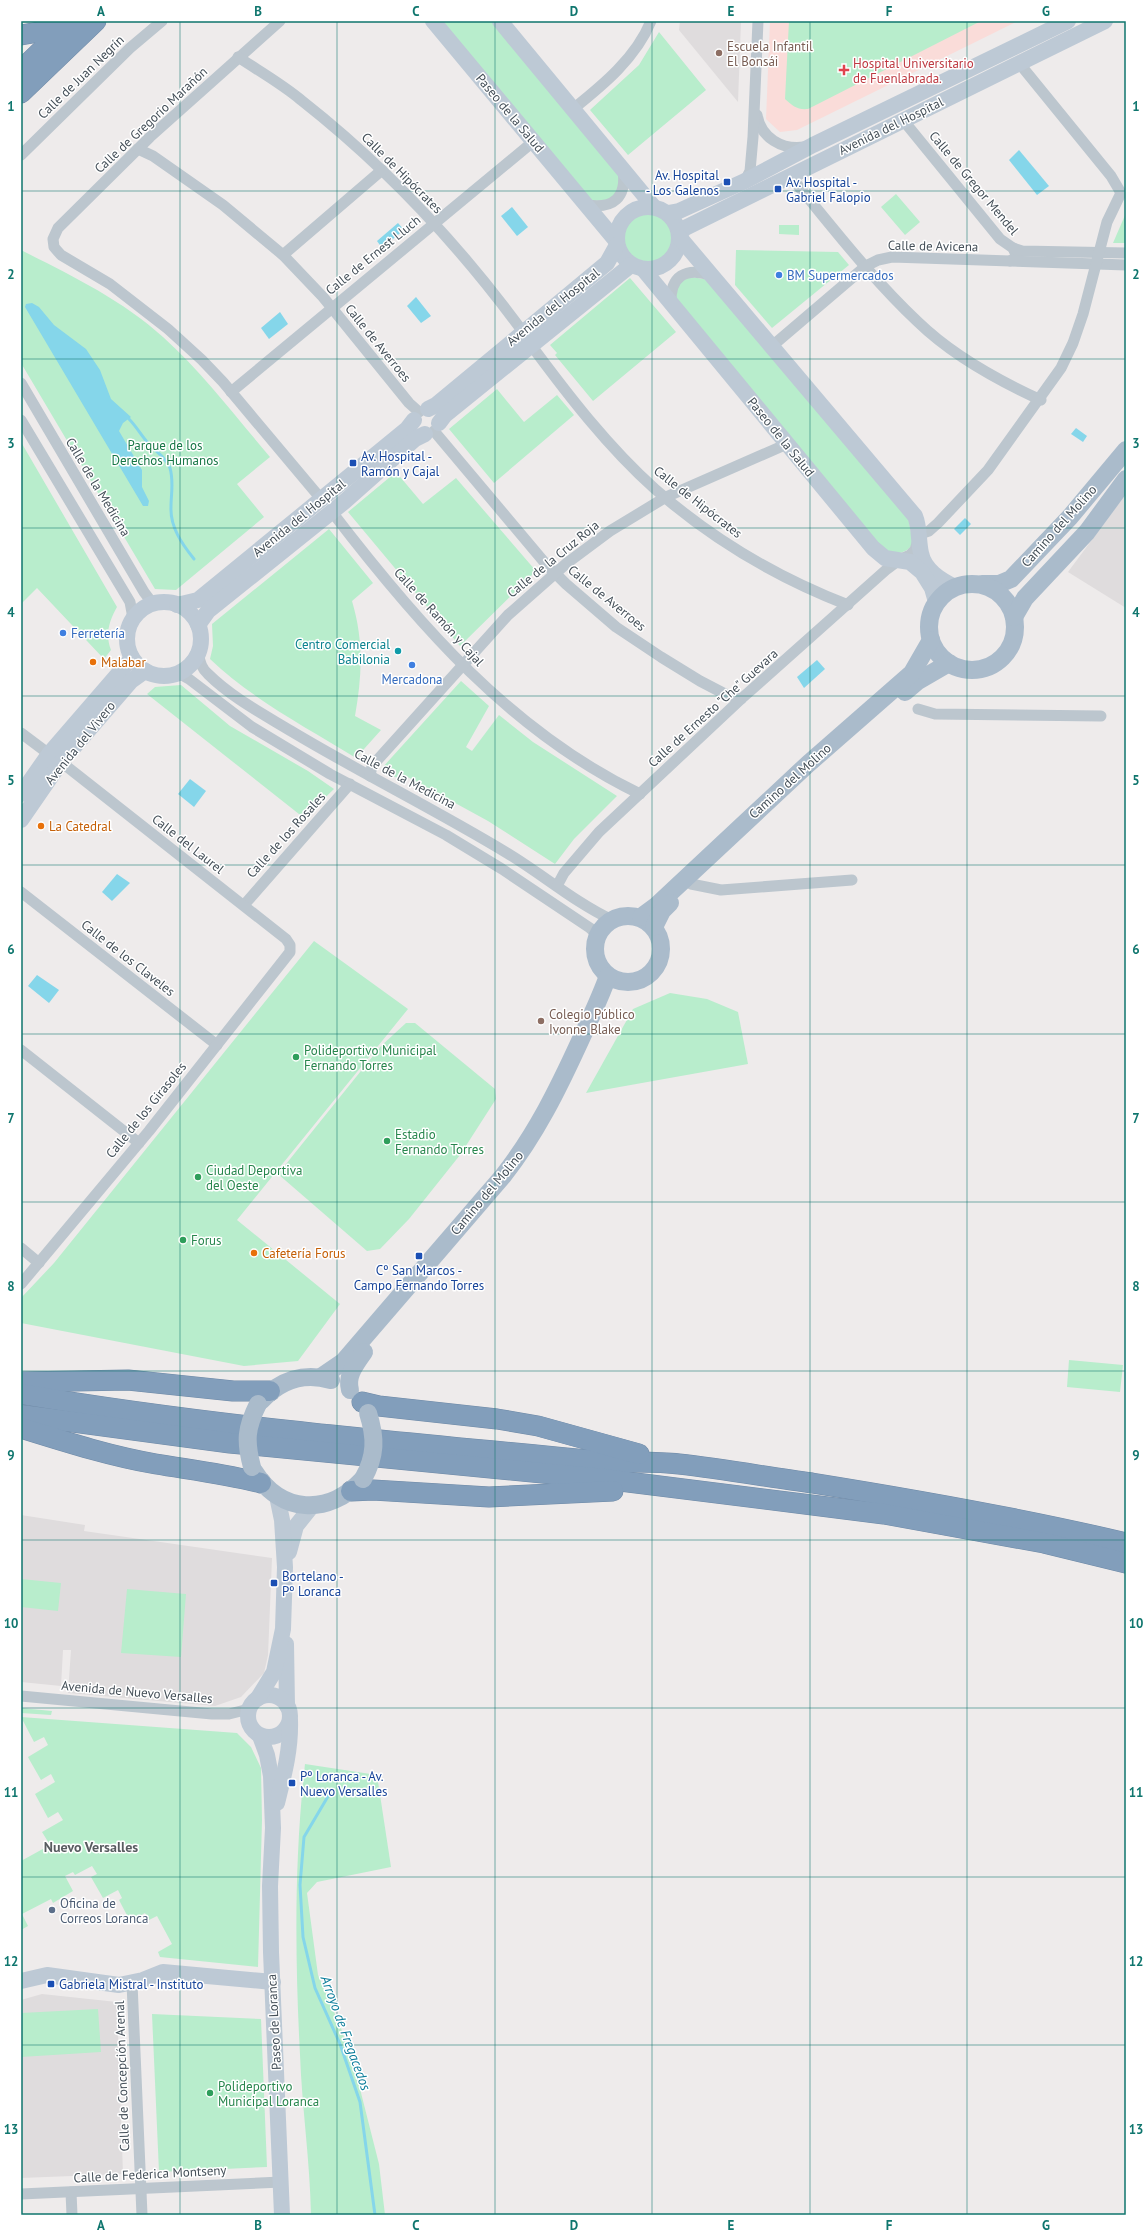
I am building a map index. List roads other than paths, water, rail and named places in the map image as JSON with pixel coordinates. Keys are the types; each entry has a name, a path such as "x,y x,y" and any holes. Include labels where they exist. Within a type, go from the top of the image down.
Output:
{"highway":[{"path":"21,35 44,31 58,21"},
{"path":"21,70 72,21"},
{"path":"21,93 96,21"},
{"path":"21,1382 128,1380 233,1391 264,1397"},
{"path":"21,1394 99,1407 315,1432 604,1461 675,1464 895,1496 1048,1525 1126,1543"},
{"path":"360,1402 379,1406 497,1419 538,1426 633,1453 661,1458 675,1464"},
{"path":"21,1415 230,1443 672,1487 884,1514 1044,1543 1126,1563"},
{"path":"21,1428 91,1451 156,1464 229,1474 256,1475"},
{"path":"357,1485 373,1490 489,1497 591,1491 660,1491 672,1487"}],"main road":[{"name":"Paseo de la Salud","path":"433,21 617,243"},
{"path":"500,21 653,206 668,213 674,219 680,236 710,275 915,516 920,534 921,554 927,567 940,579 955,587"},
{"name":"Avenida del Hospital","path":"668,213 679,211 745,181 1068,21"},
{"name":"Avenida del Hospital","path":"680,236 685,228 1105,21"},
{"path":"653,206 640,207 629,212 621,221 617,233 617,243 622,256 637,267 655,269 666,264 675,255 680,236"},
{"name":"Avenida del Hospital","path":"178,605 198,600 433,429 607,263 617,243"},
{"name":"Paseo de la Salud","path":"637,267 671,303 873,548 886,558 910,562 922,572 932,588 936,602"},
{"name":"Avenida del Hospital","path":"198,625 208,612 327,506 407,429 420,414 436,405 527,338 637,267"},
{"path":"420,414 436,414 433,429 416,430 420,414"},
{"name":"Camino del Molino","path":"982,584 999,584 1011,579 1070,517 1126,450"},
{"name":"Camino del Molino","path":"1014,617 1025,598 1087,532 1126,479"},
{"path":"968,583 982,584 997,591 1008,602 1014,617 1015,633 1010,647 1000,659 991,665 970,670 949,663 938,653 931,640 929,627 931,614 936,602 945,593 955,587 968,583"},
{"path":"163,602 178,605 190,613 198,625 201,639 198,653 190,665 178,673 164,676 145,671 132,658 127,640 129,625 146,607 153,604 163,602"},
{"name":"Camino del Molino","path":"648,922 656,906 808,764 912,673 931,640"},
{"name":"Avenida del Vivero","path":"21,820 55,758 132,658"},
{"name":"Camino del Molino","path":"648,922 662,911 814,771 918,681 949,663"},
{"name":"Avenida del Vivero","path":"21,794 131,681 145,671"},
{"path":"628,915 648,922 661,939 662,954 657,967 647,977 634,983 614,979 600,968 596,958 598,935 604,925 612,920 628,915"},
{"name":"Camino del Molino","path":"320,1377 343,1362 503,1176 523,1150 553,1100 614,979"},
{"name":"Camino del Molino","path":"360,1402 349,1385 350,1372 372,1341 513,1180 532,1156 553,1121 614,979"},
{"path":"301,1377 320,1377 337,1382 360,1402 374,1432 374,1449 370,1467 357,1485 337,1500 312,1506 293,1503 277,1496 256,1475 246,1446 249,1422 264,1397 285,1382 301,1377"},
{"name":"Paseo de Loranca","path":"254,1704 274,1672 283,1629 285,1567 282,1520 277,1496"},
{"name":"Paseo de Loranca","path":"285,1567 296,1526 312,1506"},
{"name":"Paseo de Loranca","path":"273,1828 277,1802 287,1763 290,1737 287,1651 283,1629"},
{"path":"273,1696 283,1701 288,1712 288,1725 280,1734 273,1737 260,1736 251,1728 248,1721 254,1704 273,1696"},
{"name":"Paseo de Loranca","path":"260,1736 268,1755 271,1776 273,1828 270,1886 282,2215"},
{"path":"23,1977 47,1975 119,1984 132,1983 163,1972 273,1982"}],"street":[{"name":"Calle de Juan Negrín","path":"21,155 130,48 162,21"},
{"name":"Calle de Gregorio Marañón","path":"54,247 53,239 58,228 138,150 238,57 280,21"},
{"path":"573,109 616,73 639,43 651,21"},
{"path":"745,181 750,171 755,101 758,21"},
{"name":"Calle de Hipócrates","path":"238,57 300,98 357,146 382,170 434,224 610,443 666,498 736,550 784,576 848,605"},
{"path":"899,560 910,555 915,550 920,534 929,531 938,523 988,470 1041,400 1061,368 1073,343 1083,314 1107,222 1120,198 1121,193 1118,186 1019,63"},
{"path":"755,101 758,124 768,136 780,145 793,149 813,146"},
{"name":"Calle de Gregor Mendel","path":"904,120 1000,239 1013,248 1016,257 1010,261"},
{"name":"Calle de Ernest Lluch","path":"231,392 534,142"},
{"name":"Calle de Averroes","path":"138,150 153,156 223,205 283,256 331,308 420,414"},
{"path":"283,256 382,170"},
{"path":"587,205 608,205 619,196 625,182 624,170"},
{"path":"790,176 866,266 918,323 953,351 996,378 1041,400"},
{"name":"Calle de Ramón y Cajal","path":"54,247 61,255 110,284 168,329 202,360 231,392 327,506 376,569 463,666 517,715 562,748 598,771 640,794"},
{"path":"1013,248 1022,251 1126,253"},
{"name":"Calle de Avicena","path":"771,346 866,266 878,260 892,257 1126,264"},
{"path":"671,303 671,287 683,274 698,271 710,275"},
{"name":"Calle de la Medicina","path":"21,383 153,604"},
{"path":"21,420 130,602 134,618"},
{"name":"Calle de Averroes","path":"433,429 555,573 616,627 700,680 741,700"},
{"name":"Calle de la Cruz Roja","path":"370,776 372,766 508,615 555,573 610,531 666,498 787,444"},
{"name":"Calle de Ernesto \"Che\" Guevara","path":"557,886 564,873 599,832 741,700 899,560"},
{"name":"Calle de la Medicina","path":"198,653 200,665 207,674 262,714 335,757 502,850 612,920"},
{"path":"178,673 189,679 252,727 350,784 446,835 502,869 590,928 598,935"},
{"path":"918,709 935,714 1101,716"},
{"name":"Calle del Laurel","path":"21,733 286,939 290,945 290,952"},
{"name":"Calle de los Rosales","path":"244,905 350,784"},
{"path":"691,884 721,890 852,880"},
{"name":"Calle de los Claveles","path":"21,892 217,1045"},
{"name":"Calle de los Girasoles","path":"21,1284 139,1143 290,952"},
{"path":"21,1050 139,1143"},
{"path":"21,1248 39,1263"},
{"name":"Avenida de Nuevo Versalles","path":"21,1696 212,1714 229,1714 254,1704"},
{"name":"Calle de Concepción Arenal","path":"132,1983 142,2215"},
{"name":"Calle de Federica Montseny","path":"21,2194 280,2182"},
{"path":"71,2192 72,2215"}],"water":[{"path":"1019,150 1049,186 1037,195 1009,160"},
{"path":"512,207 528,227 517,236 501,216"},
{"path":"398,223 404,230 382,248 377,241"},
{"path":"416,297 431,316 421,323 407,306"},
{"path":"32,303 39,307 54,325 86,349 100,370 111,399 131,417 123,423 119,431 142,470 142,487 149,501 148,506 143,506 25,307 26,304"},
{"path":"280,312 288,324 269,339 261,328"},
{"path":"1076,428 1087,436 1083,442 1071,434"},
{"path":"965,518 971,524 960,535 954,529"},
{"path":"817,660 825,669 804,688 797,677"},
{"path":"190,779 206,791 194,807 178,794"},
{"path":"117,874 130,883 112,901 102,892"},
{"path":"37,975 59,990 49,1003 28,986"}],"waterway":[{"path":"129,419 148,443 163,457 170,468 172,478 172,521 181,541 194,559"},
{"name":"Arroyo de Fregacedos","path":"330,1793 304,1837 300,1885 303,1937 315,1988 340,2044 360,2102 375,2215"}],"place":[{"name":"Escuela Infantil El Bonsái","path":"719,53"},
{"name":"Hospital Universitario de Fuenlabrada.","path":"844,70"},
{"name":"Av. Hospital - Los Galenos","path":"727,182"},
{"name":"Av. Hospital - Gabriel Falopio","path":"778,189"},
{"name":"BM Supermercados","path":"779,275"},
{"name":"Av. Hospital - Ramón y Cajal","path":"353,463"},
{"name":"Ferretería","path":"63,633"},
{"name":"Centro Comercial Babilonia","path":"398,651"},
{"name":"Malabar","path":"93,662"},
{"name":"Mercadona","path":"412,665"},
{"name":"La Catedral","path":"41,826"},
{"name":"Colegio Público Ivonne Blake","path":"541,1021"},
{"name":"Polideportivo Municipal Fernando Torres","path":"296,1057"},
{"name":"Estadio Fernando Torres","path":"387,1141"},
{"name":"Ciudad Deportiva del Oeste","path":"198,1177"},
{"name":"Forus","path":"183,1240"},
{"name":"Cafetería Forus","path":"254,1253"},
{"name":"Cº San Marcos - Campo Fernando Torres","path":"419,1256"},
{"name":"Bortelano - Pº Loranca","path":"274,1583"},
{"name":"Pº Loranca - Av. Nuevo Versalles","path":"292,1783"},
{"name":"Oficina de Correos Loranca","path":"52,1910"},
{"name":"Gabriela Mistral - Instituto","path":"51,1984"},
{"name":"Polideportivo Municipal Loranca","path":"210,2093"}],"district":[{"name":"Nuevo Versalles","path":"91,1847"}],"park label":[{"name":"Parque de los Derechos Humanos","path":"165,452"}]}
